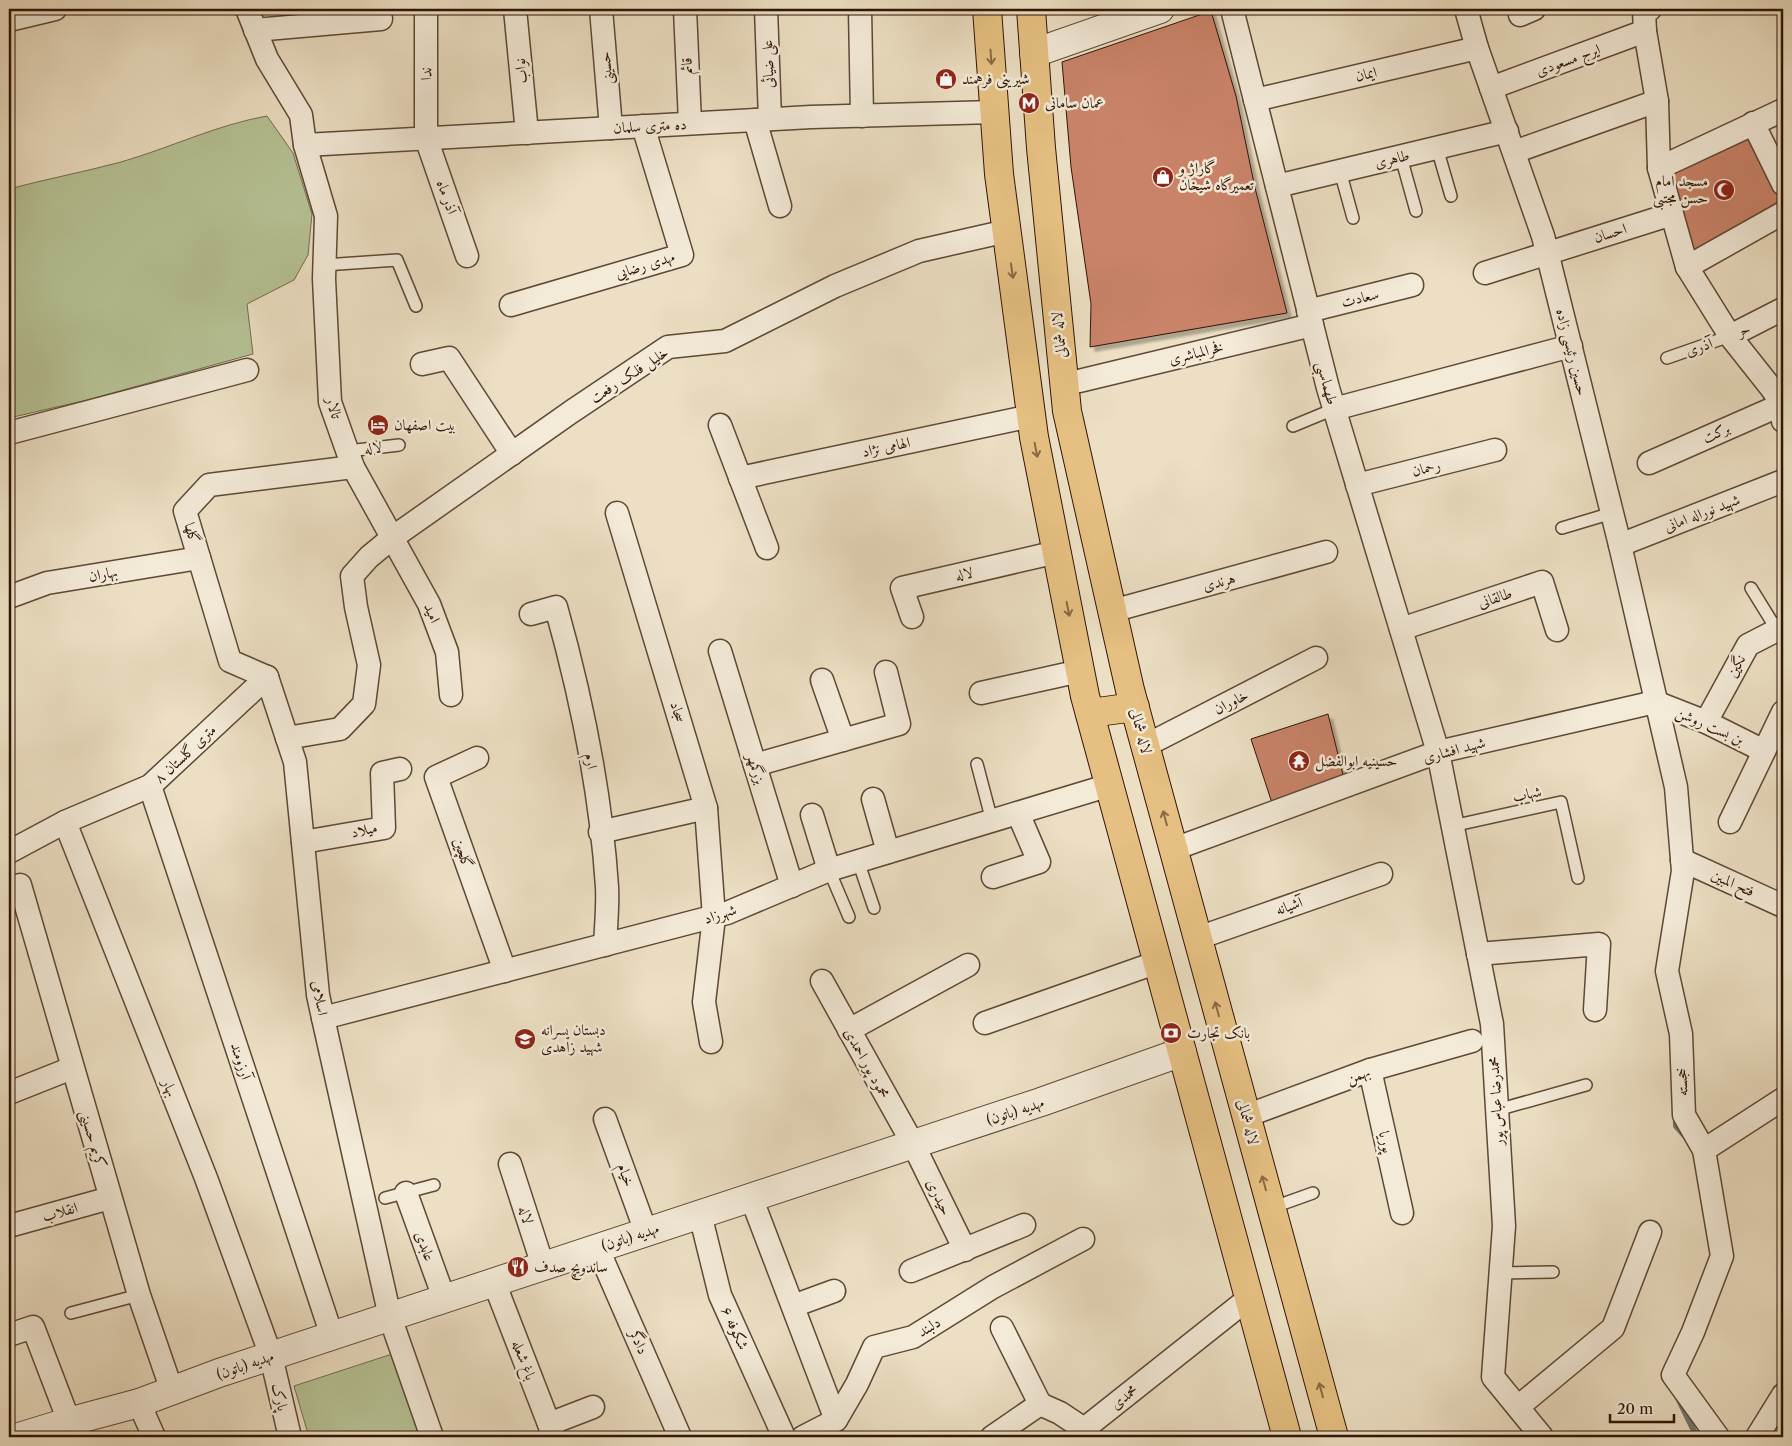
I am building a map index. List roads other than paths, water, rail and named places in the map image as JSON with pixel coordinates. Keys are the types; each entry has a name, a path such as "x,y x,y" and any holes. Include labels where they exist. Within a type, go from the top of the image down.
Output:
{"main road":[{"path":"987,9 999,174 1034,438 1080,671 1287,1437"},
{"name":"لاله شمالی","path":"1031,9 1042,158 1067,411 1112,611 1145,746 1334,1437"},
{"path":"1090,713 1135,707"}],"street":[{"path":"9,20 55,9"},
{"name":"تالار","path":"247,9 267,59 301,114 305,145 326,216 324,265 330,402 351,459 392,538"},
{"name":"ندا","path":"426,9 426,138"},
{"name":"نواب","path":"515,9 527,133"},
{"name":"حسینی","path":"601,9 611,128"},
{"name":"قائم","path":"685,9 690,124"},
{"name":"علی ضیائی","path":"766,9 763,120 780,206"},
{"path":"860,9 862,116"},
{"path":"1034,53 1160,9"},
{"name":"طهماسبی","path":"1232,9 1334,409 1438,752"},
{"name":"حسین رئیسی زاده","path":"1466,9 1477,48 1544,236 1620,545 1656,702"},
{"path":"1646,17 1657,102 1659,168 1687,267 1730,336 1772,389 1783,410"},
{"name":"ایرج مسعودی","path":"1491,88 1646,17"},
{"path":"255,30 381,19"},
{"name":"ایمان","path":"1255,100 1477,48"},
{"path":"1514,152 1657,102"},
{"path":"1659,168 1783,110"},
{"name":"ده متری سلمان","path":"305,145 763,120 995,112"},
{"path":"1754,123 1783,184"},
{"name":"مهدی رضایی","path":"511,305 682,255 643,126"},
{"name":"طاهری","path":"1277,186 1506,131"},
{"name":"آذر ماه","path":"426,138 467,256"},
{"path":"1687,267 1783,213"},
{"name":"احسان","path":"1485,273 1672,214"},
{"name":"خلیل فلک رفعت","path":"392,538 668,347 725,341 836,286 920,251 1007,231"},
{"name":"سعادت","path":"1310,318 1412,285"},
{"name":"حر","path":"1730,336 1783,309"},
{"name":"فخرالمباشری","path":"1079,381 1310,318"},
{"path":"1334,409 1571,346"},
{"path":"422,364 450,358 512,454"},
{"path":"9,433 247,370"},
{"name":"برکت","path":"1649,463 1783,410"},
{"name":"الهامی نژاد","path":"740,478 1031,416"},
{"path":"720,425 767,548"},
{"name":"رحمان","path":"1357,485 1495,450"},
{"name":"گلها","path":"267,677 230,662 185,512 209,485 351,459"},
{"name":"شهید نوراله امانی","path":"1620,545 1783,481"},
{"name":"سجاد","path":"617,513 706,808 714,917 704,1002 711,1042"},
{"path":"287,738 340,729 364,704 369,665 356,607 352,576 369,557 392,538"},
{"name":"امید","path":"392,538 432,612 447,652 451,695"},
{"name":"لاله","path":"912,617 902,588 1057,552"},
{"name":"هرندی","path":"1112,611 1326,552"},
{"name":"بهاران","path":"9,597 48,583 199,558"},
{"name":"طالقانی","path":"1401,629 1542,582 1557,630"},
{"name":"ارم","path":"531,614 556,606 571,658 590,758 607,888 605,944"},
{"name":"نگین","path":"1706,722 1745,649 1752,643 1780,629"},
{"name":"بزرگمهر","path":"720,651 792,886"},
{"name":"خاوران","path":"1145,746 1316,658"},
{"path":"981,693 1080,671"},
{"path":"755,765 899,724 886,672"},
{"name":"اسلامی","path":"267,677 295,762 318,996 390,1317 432,1437"},
{"name":"۸ متری گلستان","path":"9,852 65,822 150,786 267,677"},
{"path":"822,680 843,740"},
{"name":"بن بست روشن","path":"1656,702 1706,722 1764,751"},
{"name":"شهید افشاری","path":"1174,849 1438,752 1656,702"},
{"name":"خجسته","path":"1656,702 1676,787 1683,871 1667,971 1680,1034 1684,1115 1704,1150 1722,1256 1693,1332 1673,1375 1718,1437"},
{"path":"1730,822 1783,712"},
{"name":"محمدرضا عباس پور","path":"1438,752 1492,1024 1504,1226 1493,1377 1542,1437"},
{"name":"گلچین","path":"477,758 436,777 505,971"},
{"name":"میلاد","path":"303,842 384,828 382,773 400,769"},
{"name":"شهرزاد","path":"323,1018 714,917 829,870 1110,785"},
{"name":"آرزومند","path":"150,786 332,1336"},
{"path":"872,799 888,852"},
{"path":"600,832 706,808"},
{"path":"993,877 1039,862 1018,813"},
{"path":"812,815 829,870"},
{"name":"بهار","path":"65,822 206,1178 271,1356"},
{"name":"فتح المبین","path":"1682,860 1783,906"},
{"name":"آشیانه","path":"1198,938 1381,874"},
{"name":"کریم حسینی","path":"20,885 139,1295 172,1390"},
{"path":"1478,954 1600,944 1595,1010"},
{"path":"985,1023 1158,962"},
{"path":"850,1030 968,965"},
{"name":"محمود پور احمدی","path":"822,981 913,1144"},
{"name":"بهمن","path":"1246,1116 1370,1070 1472,1041"},
{"name":"مهدیه (باتون)","path":"19,1437 71,1429 172,1390 271,1356 1041,1102 1182,1052"},
{"path":"9,1093 72,1068"},
{"name":"پوریا","path":"1370,1070 1402,1214"},
{"path":"1704,1150 1783,1099"},
{"name":"خیام","path":"605,1119 646,1232"},
{"name":"حیدری","path":"913,1144 964,1250"},
{"name":"لاله","path":"510,1164 543,1266"},
{"name":"عابدی","path":"396,1196 444,1298"},
{"path":"751,1197 836,1420 803,1437"},
{"name":"انقلاب","path":"9,1226 110,1198"},
{"name":"شکوفه ۶","path":"700,1214 720,1295 784,1437"},
{"path":"912,1271 1024,1225"},
{"path":"1518,1407 1612,1328 1650,1232"},
{"name":"دلبند","path":"836,1420 857,1384 874,1347 913,1337 993,1287 1083,1239"},
{"name":"دادگر","path":"597,1248 680,1437"},
{"name":"باغ شعله","path":"494,1282 552,1431"},
{"path":"793,1306 834,1291"},
{"name":"محمدی","path":"1040,1404 1060,1413 1084,1429 1249,1298"},
{"path":"9,1335 34,1327 71,1429"},
{"path":"992,1437 1040,1404 1002,1328"},
{"name":"پارک","path":"271,1356 290,1437"},
{"path":"1757,1437 1783,1395"},
{"path":"139,1403 154,1437"},
{"path":"552,1431 593,1407"}],"lane":[{"path":"1437,148 1452,196"},
{"path":"1401,156 1416,211"},
{"path":"1340,171 1353,218"},
{"path":"324,265 397,260 416,306"},
{"name":"آذری","path":"1667,358 1730,336"},
{"path":"1292,426 1334,409"},
{"name":"لاله","path":"351,459 399,445"},
{"path":"1562,528 1612,512"},
{"path":"1751,588 1780,629"},
{"path":"976,764 992,821"},
{"name":"شهاب","path":"1452,826 1561,802 1578,878"},
{"path":"858,861 874,908"},
{"path":"829,870 849,917"},
{"path":"1497,1110 1586,1085"},
{"path":"396,1196 434,1185"},
{"path":"1271,1208 1313,1193"},
{"path":"1501,1273 1554,1272"},
{"path":"71,1313 139,1295"}],"waterway":[{"path":"1676,1115 1676,1126 1684,1135"},
{"path":"1678,1398 1697,1437"}],"place":[{"name":"شیرینی فرهمند","path":"946,79"},
{"name":"عمان سامانی","path":"1029,103"},
{"name":"گاراژ و تعمیرگاه شیخان","path":"1163,177"},
{"name":"مسجد امام حسن مجتبی","path":"1724,190"},
{"name":"بيت اصفهان","path":"378,425"},
{"name":"حسینیه ابوالفضل","path":"1299,761"},
{"name":"بانک تجارت","path":"1171,1033"},
{"name":"دبستان پسرانه شهید زاهدی","path":"525,1039"},
{"name":"ساندویچ صدف","path":"518,1267"}]}
